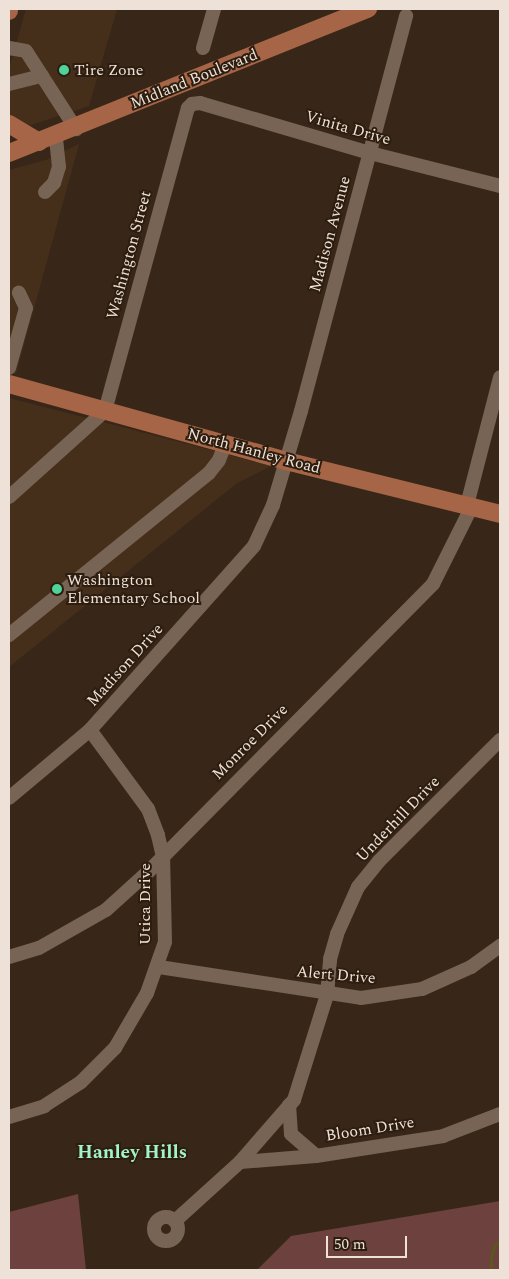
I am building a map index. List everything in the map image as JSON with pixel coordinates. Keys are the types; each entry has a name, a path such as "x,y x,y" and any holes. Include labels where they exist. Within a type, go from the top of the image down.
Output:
{"main road":[{"name":"Midland Boulevard","path":"12,148 40,142 76,129 368,9"},
{"path":"9,124 40,142"},
{"name":"North Hanley Road","path":"9,384 224,444 500,514"}],"street":[{"path":"204,48 214,9"},
{"name":"Madison Avenue","path":"286,460 406,16"},
{"path":"9,48 26,50 76,129"},
{"path":"9,84 42,76"},
{"name":"Vinita Drive","path":"188,108 200,103 370,153 500,186"},
{"name":"Washington Street","path":"105,411 188,108"},
{"path":"45,192 54,183 58,167 56,136"},
{"path":"9,368 10,348 26,308 19,293"},
{"name":"Monroe Drive","path":"9,957 39,948 106,910 163,857 433,584 470,505 500,378"},
{"path":"9,497 105,411"},
{"path":"9,635 209,473 219,460 224,444"},
{"name":"Madison Drive","path":"9,798 90,730 254,546 274,504 286,460"},
{"name":"Utica Drive","path":"9,1117 44,1106 81,1082 115,1048 137,1014 159,967 165,942 163,857 148,809 90,730"},
{"name":"Underhill Drive","path":"175,1221 240,1162 290,1105 311,1052 326,995 330,959 336,934 358,888 379,861 500,740"},
{"name":"Alert Drive","path":"159,967 326,995 361,998 395,995 422,989 471,967 500,946"},
{"name":"Underhill Drive","path":"290,1105 291,1134 316,1156"},
{"name":"Bloom Drive","path":"240,1162 316,1156 443,1136 500,1114"}],"shaded area":[{"path":"26,9 117,9 89,106 25,127 9,119 9,69"},
{"path":"79,144 16,374 9,372 9,170 49,159"},
{"name":"Washington Elementary School","path":"9,398 271,466 237,483 9,667"},
{"path":"78,1194 86,1270 9,1270 9,1212"},
{"path":"500,1201 500,1270 257,1270 291,1236"}],"waterway":[{"path":"491,1270 491,1256 495,1245 500,1242"}],"place":[{"name":"Tire Zone","path":"64,70"},
{"name":"Washington Elementary School","path":"57,589"}],"district":[{"name":"Hanley Hills","path":"132,1153"}]}
